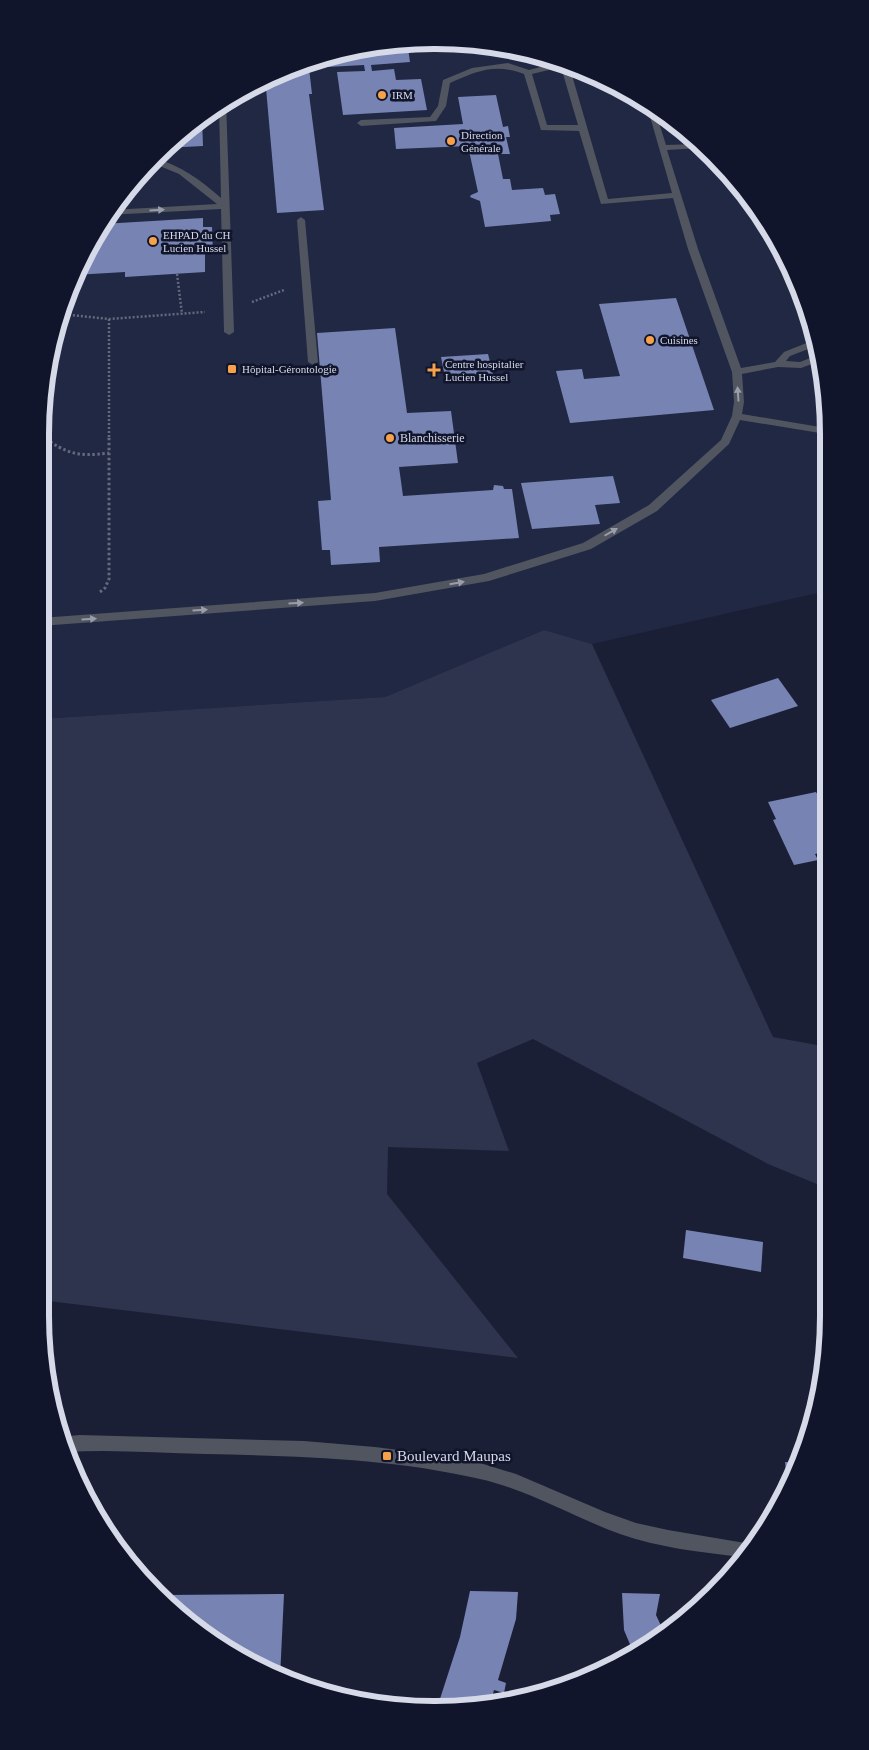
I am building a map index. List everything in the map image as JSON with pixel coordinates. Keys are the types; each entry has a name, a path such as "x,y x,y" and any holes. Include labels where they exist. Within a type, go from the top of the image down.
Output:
{"street":[{"path":"425,49 442,49"},
{"path":"361,123 433,119 442,106 446,82 472,70 508,64 528,74 552,67"},
{"path":"566,72 604,202 676,195"},
{"path":"528,74 544,128 582,128"},
{"path":"223,112 229,332"},
{"path":"49,621 375,598 484,578 587,546 653,508 725,442 738,416 737,372 693,249 653,117"},
{"path":"662,148 691,146"},
{"path":"161,163 172,166 196,180 225,206"},
{"path":"119,212 225,206"},
{"path":"301,220 313,362"},
{"path":"778,364 787,354 810,345"},
{"path":"737,372 778,364 801,365 813,360"},
{"path":"738,416 820,430"},
{"path":"71,1444 246,1447 387,1456 462,1467 482,1471 530,1488 622,1526 671,1540 742,1549"}],"path":[{"path":"177,274 182,314"},
{"path":"68,315 109,319 228,309 306,282"},
{"path":"98,594 106,588 109,579 109,319"},
{"path":"49,441 67,454 89,456 109,453"}],"shaded area":[{"name":"Centre hospitalier Lucien Hussel","path":"434,49 485,52 510,56 558,69 582,78 627,100 669,128 689,144 725,180 769,242 791,287 800,311 813,359 817,384 820,434 820,592 592,644 544,630 385,697 49,718 49,434 52,384 56,359 69,311 78,287 100,242 114,220 144,180 180,144 220,114 242,100 287,78 311,69 359,56 384,52"},
{"path":"544,630 592,644 773,1037 820,1046 820,1185 768,1164 533,1039 477,1063 509,1151 388,1147 387,1194 518,1358 49,1301 49,718 385,697"}],"building":[{"path":"408,50 410,62 371,65 372,71 394,69 396,80 421,79 427,110 343,115 337,72 365,71 364,65 316,68 359,56"},
{"path":"309,70 312,94 309,94 324,210 277,213 266,88"},
{"name":"Direction Générale","path":"496,95 503,127 508,126 510,137 506,137 510,154 498,154 503,179 510,179 512,190 543,188 545,195 555,194 560,214 550,215 551,221 485,227 480,201 470,197 478,192 468,146 396,149 394,128 463,124 458,97"},
{"path":"202,126 203,146 177,147"},
{"name":"EHPAD du CH Lucien Hussel","path":"203,218 203,227 212,227 213,254 205,254 205,272 125,277 125,272 84,274 112,223"},
{"name":"Cuisines","path":"676,298 714,410 570,423 556,371 582,369 584,379 620,376 599,304"},
{"name":"Blanchisserie","path":"395,328 407,413 451,411 458,463 399,467 403,496 493,490 494,485 503,486 504,489 512,489 519,538 379,547 380,562 331,565 330,550 322,550 318,501 331,500 317,333"},
{"path":"488,354 493,374 445,377 441,357"},
{"path":"613,476 620,503 595,505 600,524 532,529 521,483"},
{"path":"778,678 798,706 730,728 711,700"},
{"path":"816,792 820,800 820,853 815,854 818,860 794,865 773,820 776,819 768,802"},
{"path":"686,1230 763,1242 761,1272 683,1258"},
{"path":"785,1462 791,1462 786,1473"},
{"path":"470,1591 518,1592 516,1619 498,1680 506,1683 504,1693 494,1690 492,1697 439,1701 460,1637"},
{"path":"622,1593 660,1594 656,1615 662,1627 631,1647 624,1630"},
{"path":"284,1594 280,1669 242,1650 220,1636 180,1606 169,1595"}],"place":[{"name":"IRM","path":"382,95"},
{"name":"Direction Générale","path":"451,141"},
{"name":"EHPAD du CH Lucien Hussel","path":"153,241"},
{"name":"Cuisines","path":"650,340"},
{"name":"Hôpital-Gérontologie","path":"232,369"},
{"name":"Centre hospitalier Lucien Hussel","path":"434,370"},
{"name":"Blanchisserie","path":"390,438"},
{"name":"Boulevard Maupas","path":"387,1456"}]}
